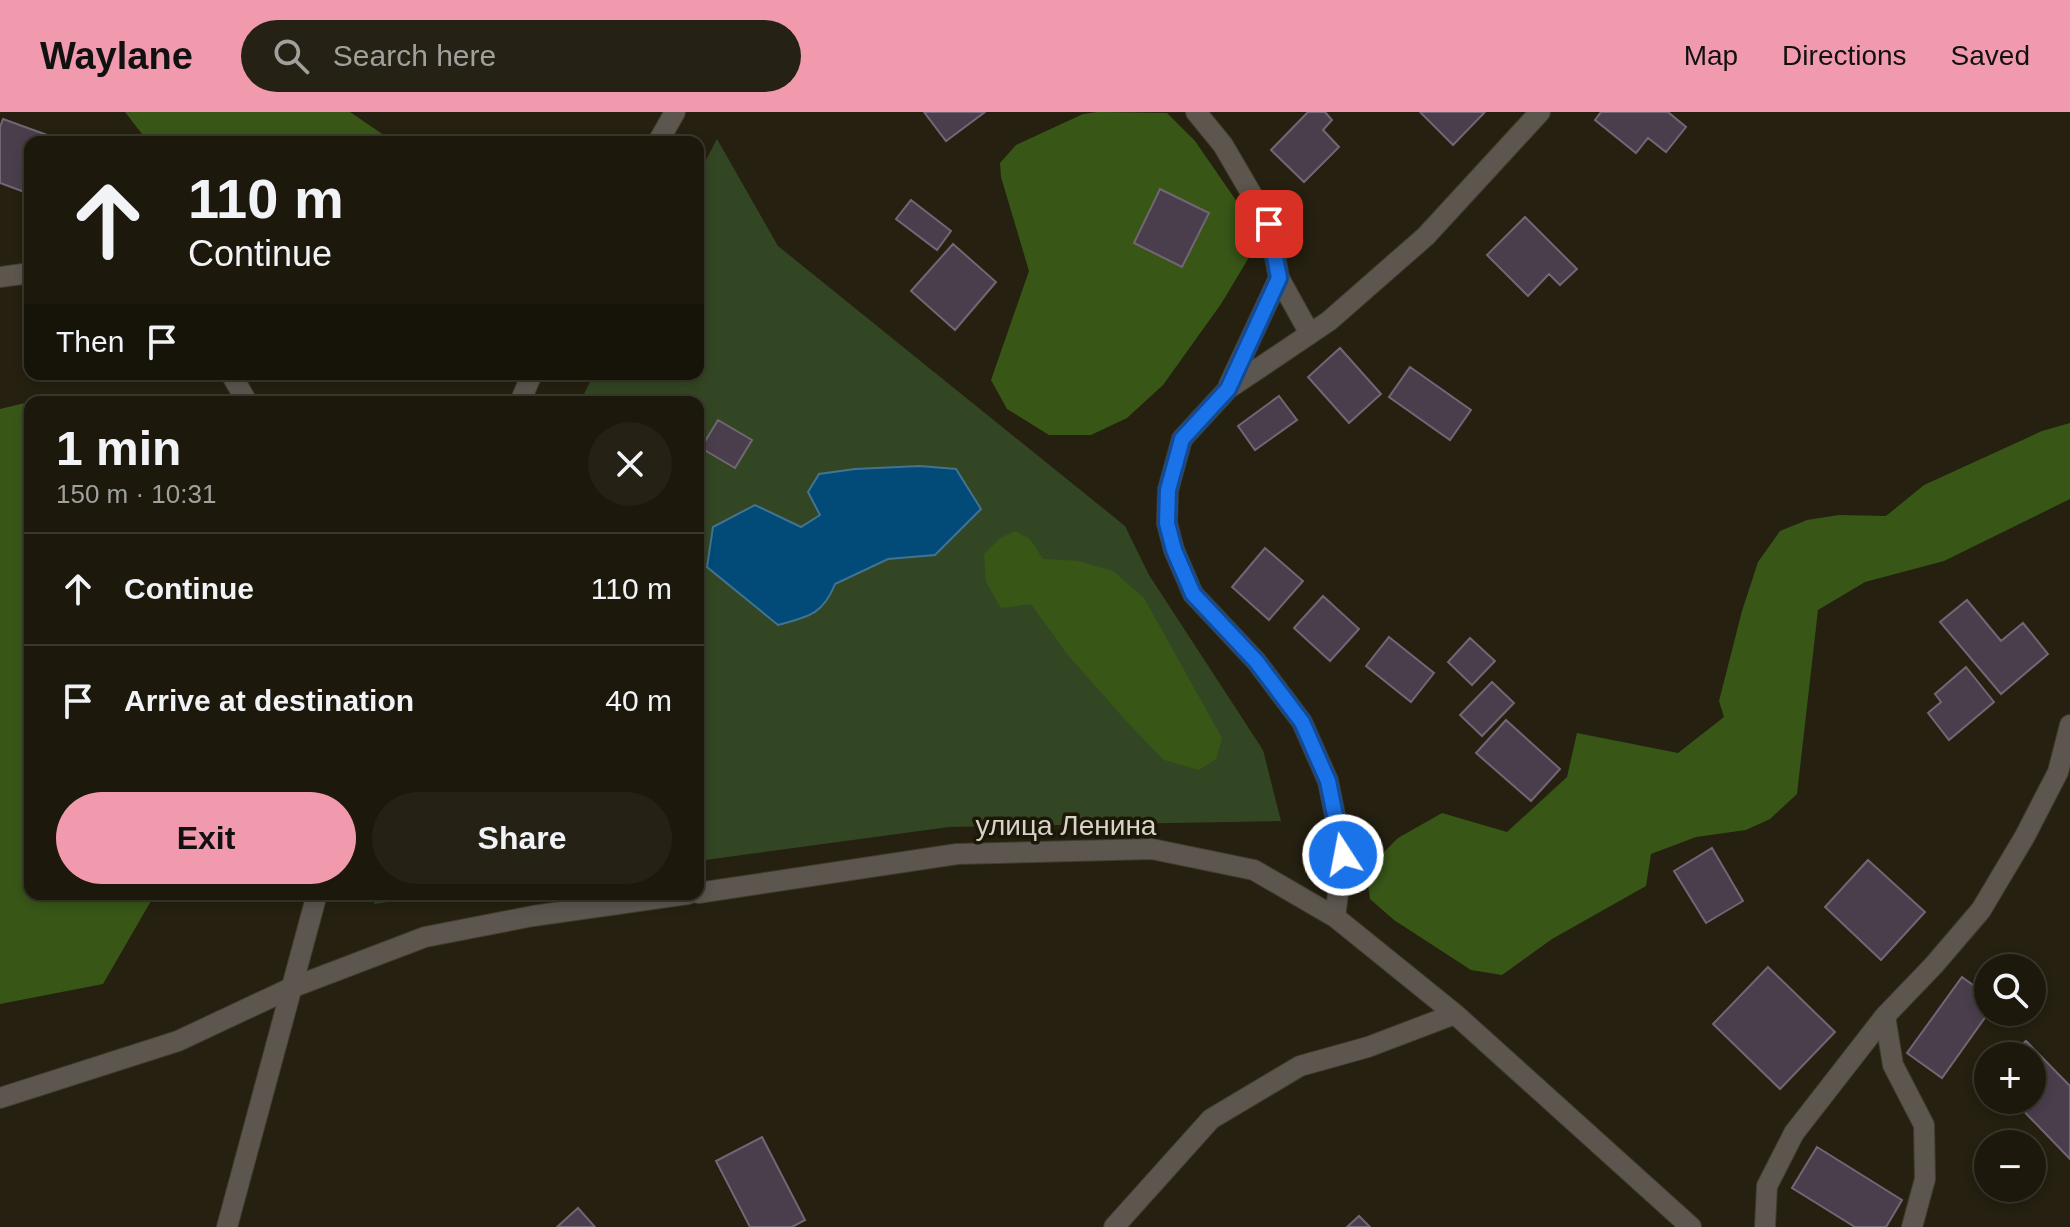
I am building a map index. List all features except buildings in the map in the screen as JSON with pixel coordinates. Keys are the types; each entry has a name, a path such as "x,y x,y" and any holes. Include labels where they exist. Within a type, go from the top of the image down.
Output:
{"street":[{"path":"661,136 675,112"},
{"path":"1196,112 1223,145 1269,224 1279,278 1310,334"},
{"path":"1335,917 1343,855 1328,781 1302,722 1256,661 1193,594 1174,550 1167,523 1168,490 1182,439 1228,389 1329,321 1426,236 1540,112"},
{"path":"0,277 24,274"},
{"path":"1228,389 1279,278"},
{"path":"1765,1227 1767,1186 1794,1133 1885,1016 1981,910 2058,772 2070,725"},
{"name":"улица Ленина","path":"704,892 957,854 1152,849 1254,870 1335,917 1455,1014 1691,1227"},
{"path":"227,1227 315,900"},
{"path":"0,1098 178,1041 291,988 425,937 533,916 646,900"},
{"path":"1114,1227 1211,1119 1300,1066 1368,1047 1455,1014"},
{"path":"1885,1016 1893,1065 1924,1125 1925,1179 1912,1227"}],"green space":[{"path":"125,112 350,112 385,136 143,136"},
{"path":"1167,113 1195,141 1244,212 1248,259 1221,304 1163,385 1127,418 1091,435 1049,435 1007,409 991,380 1029,271 1001,177 1000,163 1016,145 1083,114"},
{"path":"717,139 778,246 1125,526 1149,575 1263,750 1281,821 949,827 704,860 704,396 583,396 591,380 704,380 704,164"},
{"path":"24,403 24,900 152,900 103,984 0,1004 0,409"},
{"path":"2070,423 2070,499 1944,561 1865,582 1818,610 1797,794 1770,819 1746,830 1696,837 1651,854 1646,886 1552,939 1502,975 1471,970 1394,920 1370,899 1366,870 1398,838 1442,813 1507,832 1567,777 1577,733 1678,753 1724,717 1719,701 1742,611 1758,562 1780,531 1807,520 1839,515 1886,516 1924,485 2042,431"},
{"path":"1015,531 1030,539 1043,559 1078,561 1113,571 1144,598 1222,738 1216,759 1199,770 1164,760 1068,655 1031,604 1001,608 986,582 984,554 999,539"},
{"path":"375,900 403,900 374,904"}],"water":[{"path":"920,466 956,469 981,509 935,555 888,559 835,584 825,602 806,617 778,625 707,567 713,527 755,505 801,527 820,515 808,492 819,474"}],"route":[{"path":"1269,224 1279,278 1228,389 1182,439 1168,490 1167,523 1174,550 1193,594 1256,661 1302,722 1328,781 1343,855"}]}
